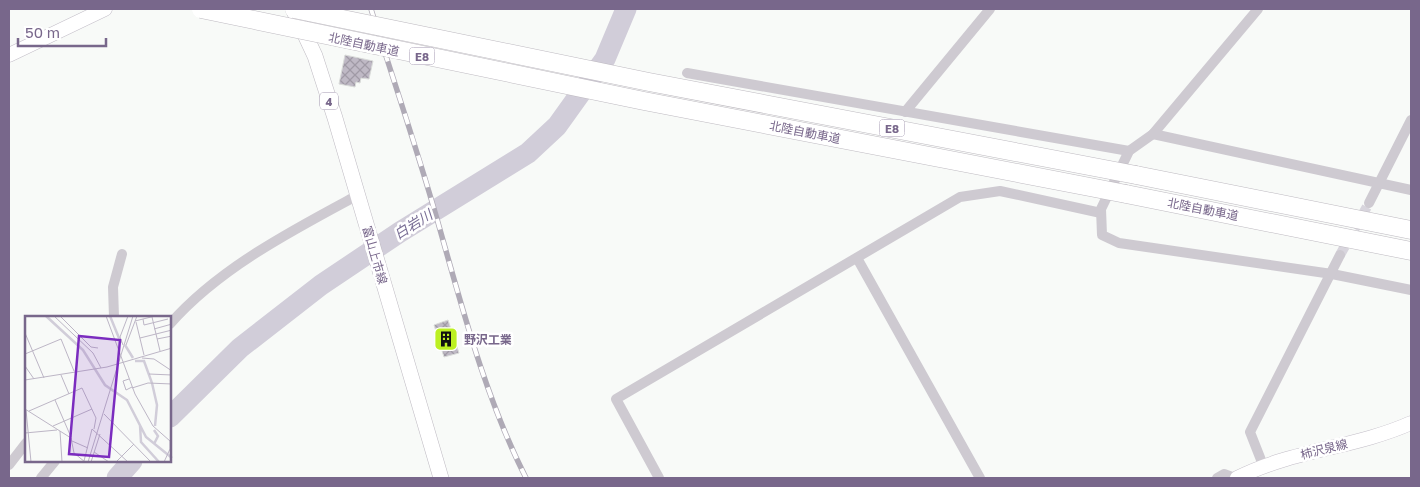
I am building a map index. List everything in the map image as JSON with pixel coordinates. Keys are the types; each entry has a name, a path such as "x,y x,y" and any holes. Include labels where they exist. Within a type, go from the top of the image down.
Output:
{"highway":[{"name":"北陸自動車道","path":"201,9 644,102 1126,194 1411,251"},
{"name":"北陸自動車道","path":"294,9 649,82 1136,175 1411,230"}],"main road":[{"path":"9,55 105,9"},
{"name":"4","path":"294,9 315,56 358,195"},
{"name":"富山上市線","path":"358,195 441,478"},
{"name":"柿沢泉線","path":"1236,478 1262,465 1372,437 1411,424"}],"street":[{"path":"905,112 990,9"},
{"path":"1258,9 1153,134 1129,151 1101,213 1102,236 1119,243 1332,274 1411,290"},
{"path":"687,73 1129,151"},
{"path":"1369,203 1411,120"},
{"path":"1153,134 1411,190"},
{"path":"659,478 616,398 960,197 1000,191 1101,213"},
{"path":"171,323 184,308 225,274 358,195"},
{"path":"114,316 113,287 122,254"},
{"path":"1262,465 1250,432 1340,255"},
{"path":"857,258 980,478"},
{"path":"9,465 25,444"},
{"path":"41,478 54,462"},
{"path":"1217,478 1224,474 1236,478"}],"building":[{"path":"345,55 373,61 369,79 361,78 360,83 356,82 355,87 339,84"},
{"name":"野沢工業","path":"448,320 459,353 444,357 434,325"}],"waterway":[{"name":"白岩川","path":"171,416 240,348 321,285 400,232 528,153 557,126 605,59 626,9"},
{"name":"白岩川","path":"117,478 131,462"}],"tunnel":[{"path":"1340,255 1369,203"}],"railway":[{"path":"371,9 421,166 486,384 511,447 526,478"}],"place":[{"name":"野沢工業","path":"446,339"}]}
